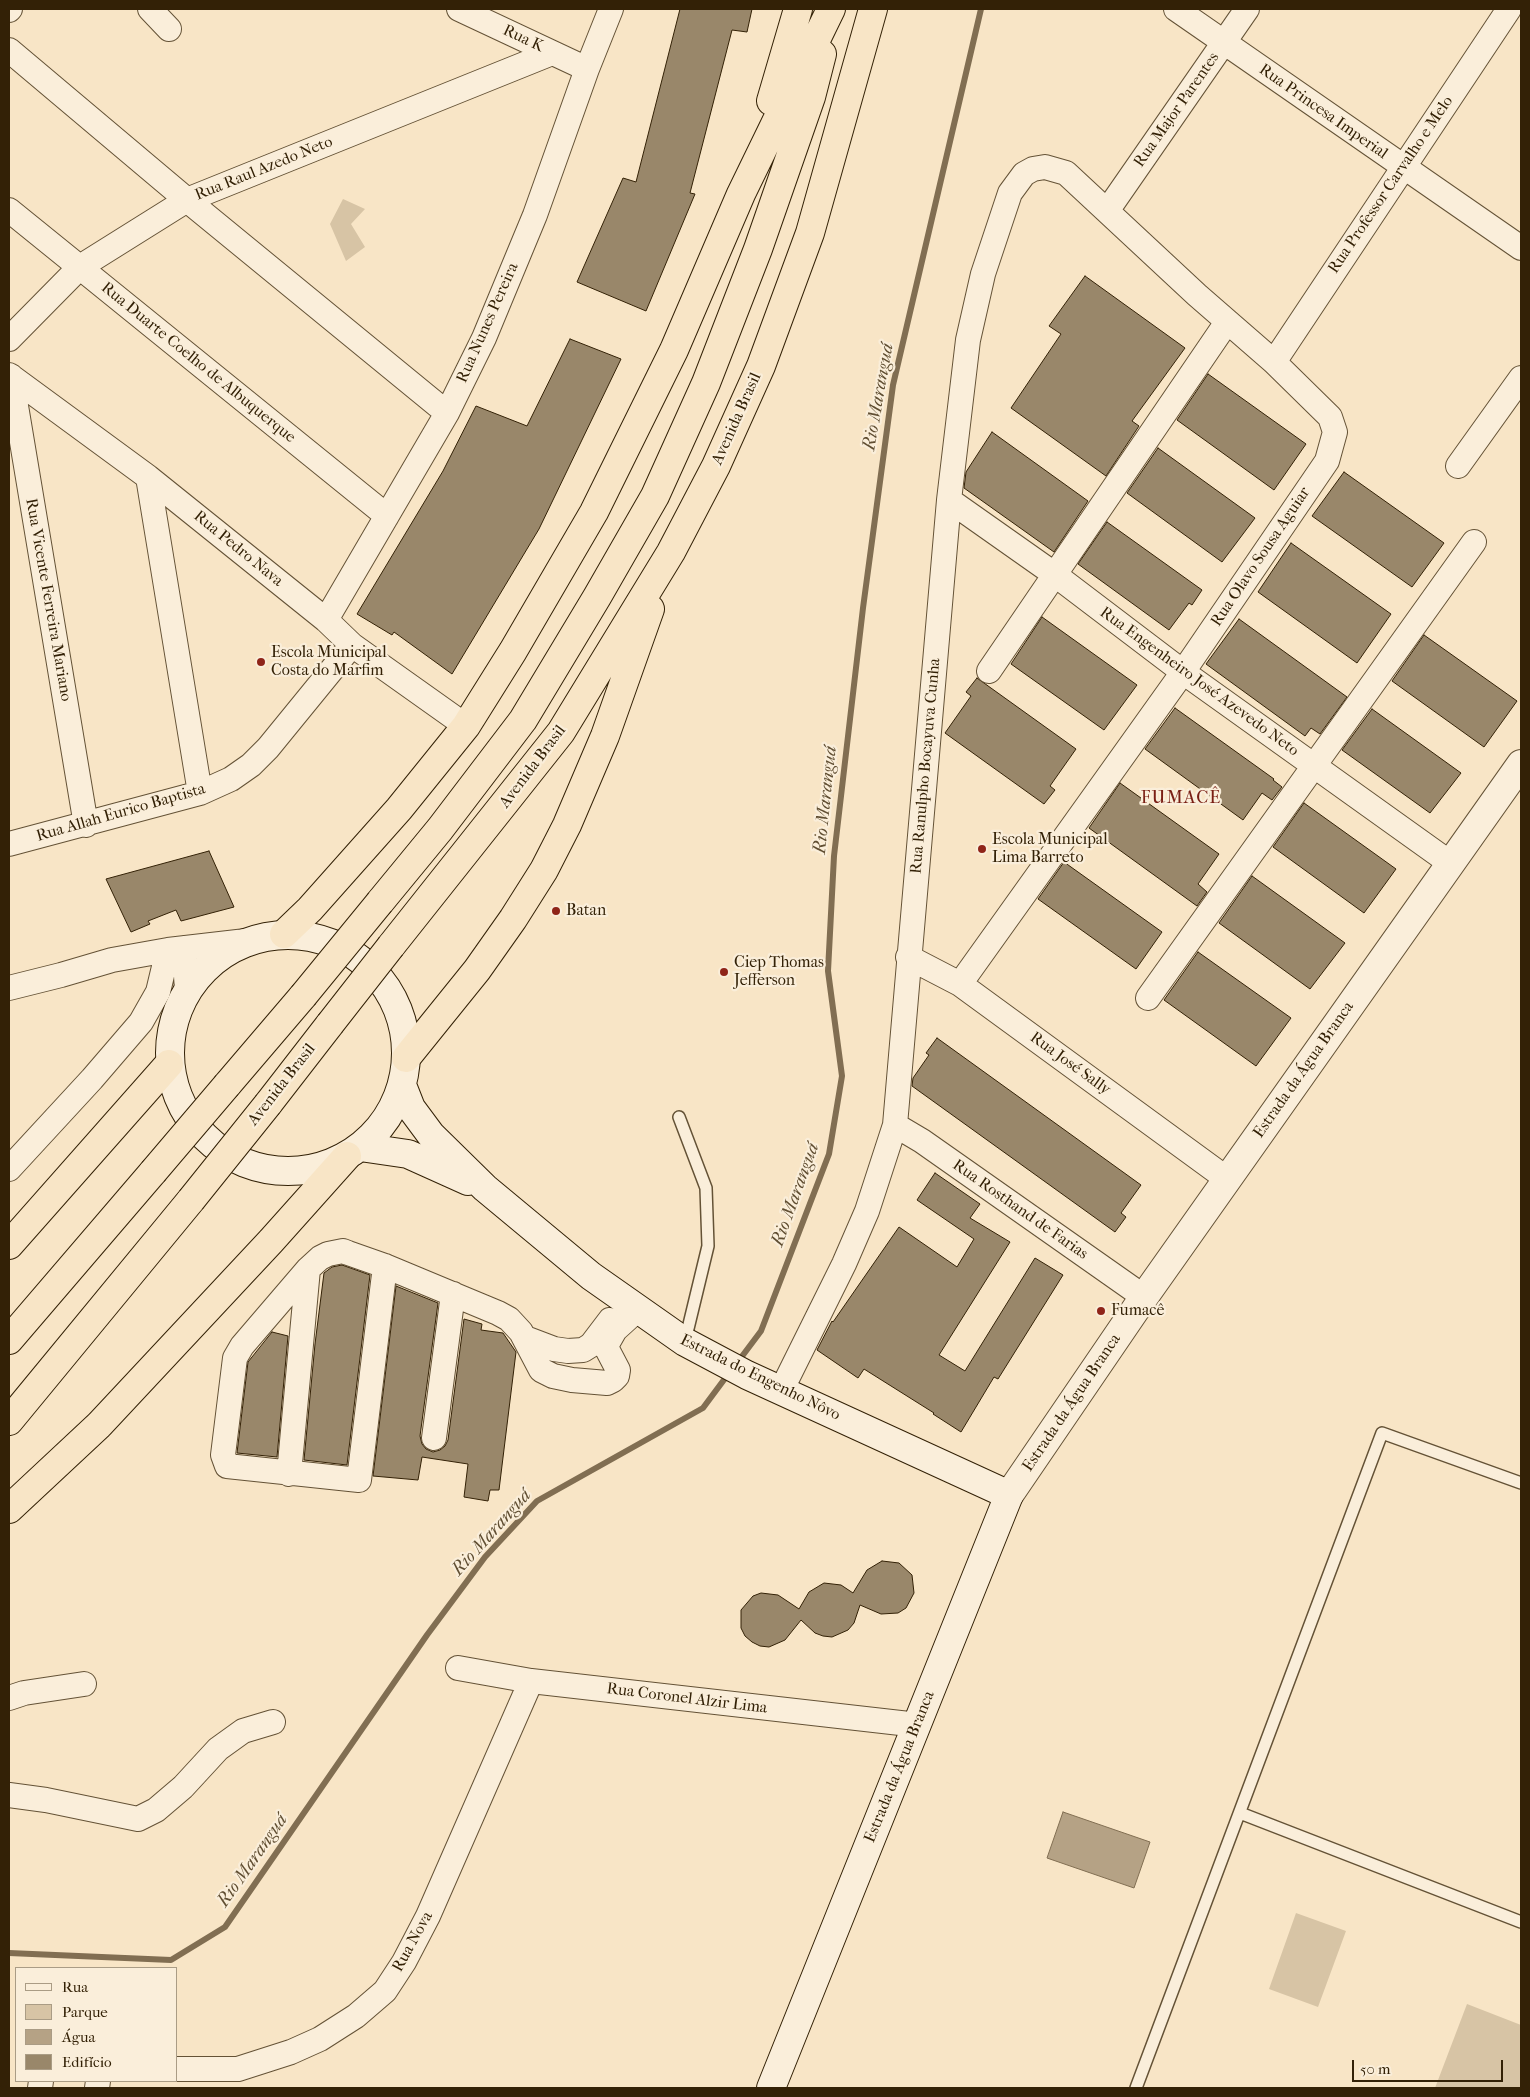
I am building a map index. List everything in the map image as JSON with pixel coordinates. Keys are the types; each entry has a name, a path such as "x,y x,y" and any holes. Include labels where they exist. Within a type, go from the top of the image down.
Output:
{"highway":[{"path":"284,934 310,909 399,809 466,726 513,650 594,512 674,350 741,194 832,9"},
{"path":"9,1340 380,902 440,829 523,720 655,496 706,383 758,249 811,97 832,9"},
{"name":"Avenida Brasil","path":"9,1421 191,1200 561,732 671,552 716,466 761,366 810,234 873,9"},
{"path":"741,194 776,87 794,10"},
{"path":"406,1058 477,970 513,919 544,870 568,825 605,736 671,552"},
{"path":"9,1245 170,1064"},
{"path":"9,1510 99,1425 353,1151"}],"main road":[{"name":"Estrada da Água Branca","path":"771,2088 1009,1495 1144,1296 1521,764"},
{"path":"284,934 323,939 358,956 385,984 402,1019 406,1058 402,1085 392,1108 378,1129 353,1151 319,1167 290,1172 261,1169 233,1159 209,1142 189,1120 176,1094 170,1064 172,1026 187,990 212,961 246,941 284,934"},
{"name":"Estrada do Engenho Nôvo","path":"402,1085 412,1108 431,1135 485,1188 591,1276 630,1305 685,1342 748,1375 1009,1495"},
{"name":"Estrada do Engenho Nôvo","path":"353,1151 408,1154 485,1188"}],"street":[{"path":"150,9 169,29"},
{"name":"Rua K","path":"459,9 587,69"},
{"name":"Rua Nunes Pereira","path":"326,620 447,413 484,338 531,224 587,69 611,9"},
{"name":"Rua Princesa Imperial","path":"1176,9 1521,248"},
{"name":"Rua Major Parentes","path":"1107,210 1247,9"},
{"name":"Rua Professor Carvalho e Melo","path":"1274,362 1509,9"},
{"path":"9,50 187,200 447,413"},
{"name":"Rua Raul Azedo Neto","path":"9,339 80,267 187,200 552,53"},
{"name":"Rua Ranulpho Bocayuva Cunha","path":"781,1391 844,1264 867,1211 895,1125 908,957 949,500 968,340 983,274 1010,193 1024,174 1033,169 1045,167 1066,173"},
{"name":"Rua Olavo Sousa Aguiar","path":"960,984 1183,672 1327,460 1335,432 1330,418 1274,362 1227,322 1066,173"},
{"name":"Rua Duarte Coelho de Albuquerque","path":"9,210 387,516"},
{"path":"989,672 1227,322"},
{"name":"Rua Pedro Nava","path":"10,376 148,477 326,620 352,644 466,726"},
{"name":"Rua Vicente Ferreira Mariano","path":"10,376 86,825"},
{"path":"1458,466 1521,378"},
{"path":"148,477 200,793"},
{"name":"Rua Engenheiro José Azevedo Neto","path":"949,500 1054,574 1183,672 1450,863"},
{"path":"1148,998 1474,542"},
{"name":"Rua Allah Eurico Baptista","path":"9,844 86,825 200,793 230,779 251,765 268,748 352,644"},
{"path":"9,988 112,960 176,949 246,941"},
{"path":"176,949 187,990"},
{"path":"9,1169 98,1073 140,1022 158,992 176,949"},
{"name":"Rua José Sally","path":"908,957 960,984 1227,1179"},
{"name":"Rua Rosthand de Farias","path":"895,1125 922,1141 1144,1296"},
{"path":"384,1266 359,1480 227,1466 223,1455 235,1358 242,1346 308,1269 320,1258 328,1254 343,1251 384,1266 453,1294 509,1319 525,1338 538,1364 546,1374 572,1380 607,1383 617,1376 618,1370 607,1349 607,1344 630,1305"},
{"path":"289,1474 308,1269"},
{"path":"434,1438 453,1294"},
{"path":"525,1338 554,1349 568,1351 583,1350 630,1305"},
{"name":"Rua Coronel Alzir Lima","path":"458,1668 531,1681 918,1725"},
{"name":"Rua Nova","path":"178,2069 238,2069 291,2052 320,2038 356,2016 384,1992 404,1962 428,1916 531,1681"},
{"path":"9,1698 24,1693 84,1684"},
{"path":"9,1795 46,1800 138,1819 156,1810 225,1744 243,1731 273,1722"}],"lane":[{"path":"679,1117 706,1188 708,1246 685,1342"},
{"path":"1136,2088 1382,1433 1521,1483"},
{"path":"1240,1813 1521,1922"}],"green space":[{"path":"343,199 365,209 351,224 365,247 346,261 330,224"},
{"path":"1296,1913 1346,1931 1318,2007 1269,1989"},
{"path":"1467,2004 1521,2025 1521,2088 1435,2088"}],"water":[{"path":"1063,1812 1150,1842 1134,1888 1047,1858"}],"building":[{"path":"680,9 752,9 747,32 732,30 690,193 695,194 646,311 577,282 623,178 636,182"},
{"path":"1085,276 1185,348 1132,421 1139,426 1106,476 1011,408 1061,334 1049,326"},
{"path":"570,339 621,359 539,529 452,674 394,632 392,635 357,614 443,471 476,406 527,426"},
{"path":"1208,374 1306,444 1274,490 1177,420"},
{"path":"992,432 1088,501 1054,552 964,488 966,472"},
{"path":"1158,448 1255,518 1222,562 1127,493"},
{"path":"1344,472 1444,543 1412,587 1312,516"},
{"path":"1107,522 1202,590 1192,605 1189,603 1169,630 1078,564"},
{"path":"1291,543 1391,614 1357,663 1258,592"},
{"path":"1042,617 1137,685 1104,730 1011,664"},
{"path":"1239,619 1347,697 1320,734 1311,728 1305,736 1206,664"},
{"path":"1424,635 1517,701 1484,747 1392,681"},
{"path":"977,678 1076,749 1050,786 1055,790 1044,804 945,733 971,696 966,692"},
{"path":"1175,708 1274,779 1282,787 1272,800 1262,793 1243,820 1145,749"},
{"path":"1372,709 1461,773 1430,813 1342,750"},
{"path":"1120,783 1219,854 1198,884 1207,892 1197,906 1089,828"},
{"path":"1304,803 1396,869 1364,913 1273,847"},
{"path":"209,851 234,907 181,921 176,910 148,921 150,924 131,932 106,879"},
{"path":"1064,862 1162,932 1136,969 1038,899"},
{"path":"1252,876 1345,943 1310,989 1219,923"},
{"path":"1198,952 1291,1018 1256,1066 1164,1000"},
{"path":"937,1038 1141,1185 1121,1213 1126,1217 1115,1232 912,1086 913,1078 929,1055 926,1053"},
{"path":"935,1173 980,1204 970,1218 1010,1242 939,1355 965,1371 1035,1258 1063,1275 998,1379 994,1377 961,1432 864,1369 858,1378 817,1350 832,1321 899,1227 957,1267 974,1239 917,1200"},
{"path":"342,1265 370,1275 347,1465 304,1460 324,1273 332,1267"},
{"path":"396,1286 438,1303 420,1436 422,1444 426,1449 433,1452 440,1450 448,1440 464,1319 482,1324 481,1330 503,1333 516,1352 499,1490 490,1490 488,1501 464,1497 468,1464 422,1457 418,1480 373,1476"},
{"path":"272,1332 288,1336 277,1457 237,1453 248,1362"},
{"path":"882,1561 899,1563 912,1575 914,1593 906,1608 898,1613 881,1614 860,1605 854,1623 848,1630 832,1637 815,1633 801,1620 785,1640 769,1647 760,1646 745,1636 741,1628 741,1610 753,1596 761,1593 778,1595 799,1609 809,1592 824,1583 841,1585 853,1593 867,1570"}],"waterway":[{"name":"Rio Maranguá","path":"737,1363 761,1331 829,1154 842,1076 828,971 834,856 863,608 893,385 981,9"},
{"name":"Rio Maranguá","path":"9,1953 171,1960 225,1927 427,1635 485,1557 537,1501 703,1408 729,1373"}],"place":[{"name":"Escola Municipal Costa do Marfim","path":"261,662"},
{"name":"Escola Municipal Lima Barreto","path":"982,849"},
{"name":"Batan","path":"556,911"},
{"name":"Ciep Thomas Jefferson","path":"724,972"},
{"name":"Fumacê","path":"1101,1311"}],"district":[{"name":"FUMACÊ","path":"1181,799"}]}
